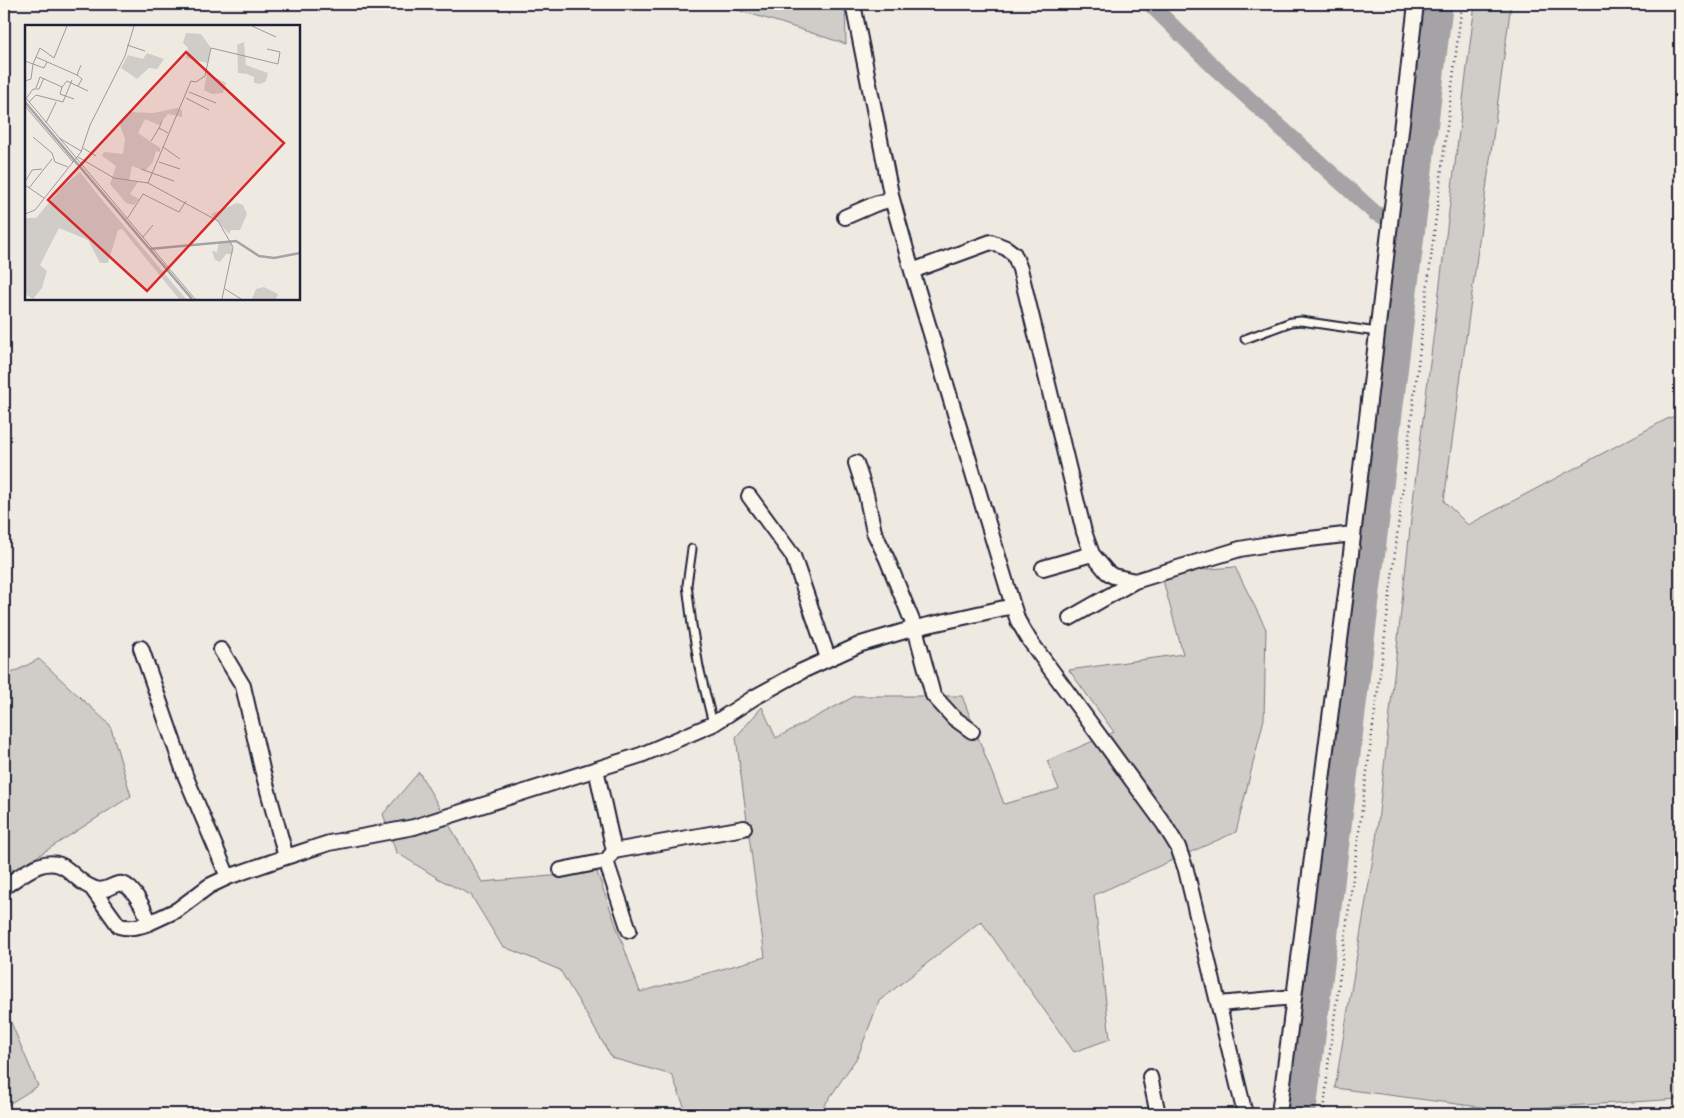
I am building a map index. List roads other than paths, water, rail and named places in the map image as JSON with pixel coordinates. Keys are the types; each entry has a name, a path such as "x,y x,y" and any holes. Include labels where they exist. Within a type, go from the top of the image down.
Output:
{"street":[{"path":"853,4 892,199 1018,621 1030,641 1164,824 1178,847 1186,870 1245,1114"},
{"path":"1279,1114 1321,798 1416,4"},
{"path":"845,217 892,199"},
{"path":"912,271 991,242 1006,248 1014,254 1020,269 1084,532 1092,554 1107,572 1114,576 1135,581"},
{"path":"856,463 866,494 874,532 915,628 933,695 954,718 972,732"},
{"path":"749,496 793,556 828,658"},
{"path":"1070,618 1135,581 1240,549 1353,534"},
{"path":"1043,568 1092,554"},
{"path":"4,887 34,868 48,863 63,866 91,887 119,926 125,928 137,927 177,910 209,886 228,877 286,857 329,843 414,826 640,755 713,724 755,697 828,658 861,644 915,628 1013,606"},
{"path":"140,648 185,775 228,877"},
{"path":"221,650 243,686 262,769 286,857"},
{"path":"596,769 610,856 629,930"},
{"path":"560,870 610,856 744,828"},
{"path":"91,887 104,890 120,884 127,886 139,901 149,923"},
{"path":"1219,1004 1294,997"},
{"path":"1150,1077 1158,1114"}],"lane":[{"path":"1245,340 1291,322 1301,321 1377,332"},
{"path":"692,549 687,585 699,667 713,724"}],"waterway":[{"path":"1150,4 1214,67 1375,213 1411,229"},
{"path":"1302,1114 1439,4"}]}
